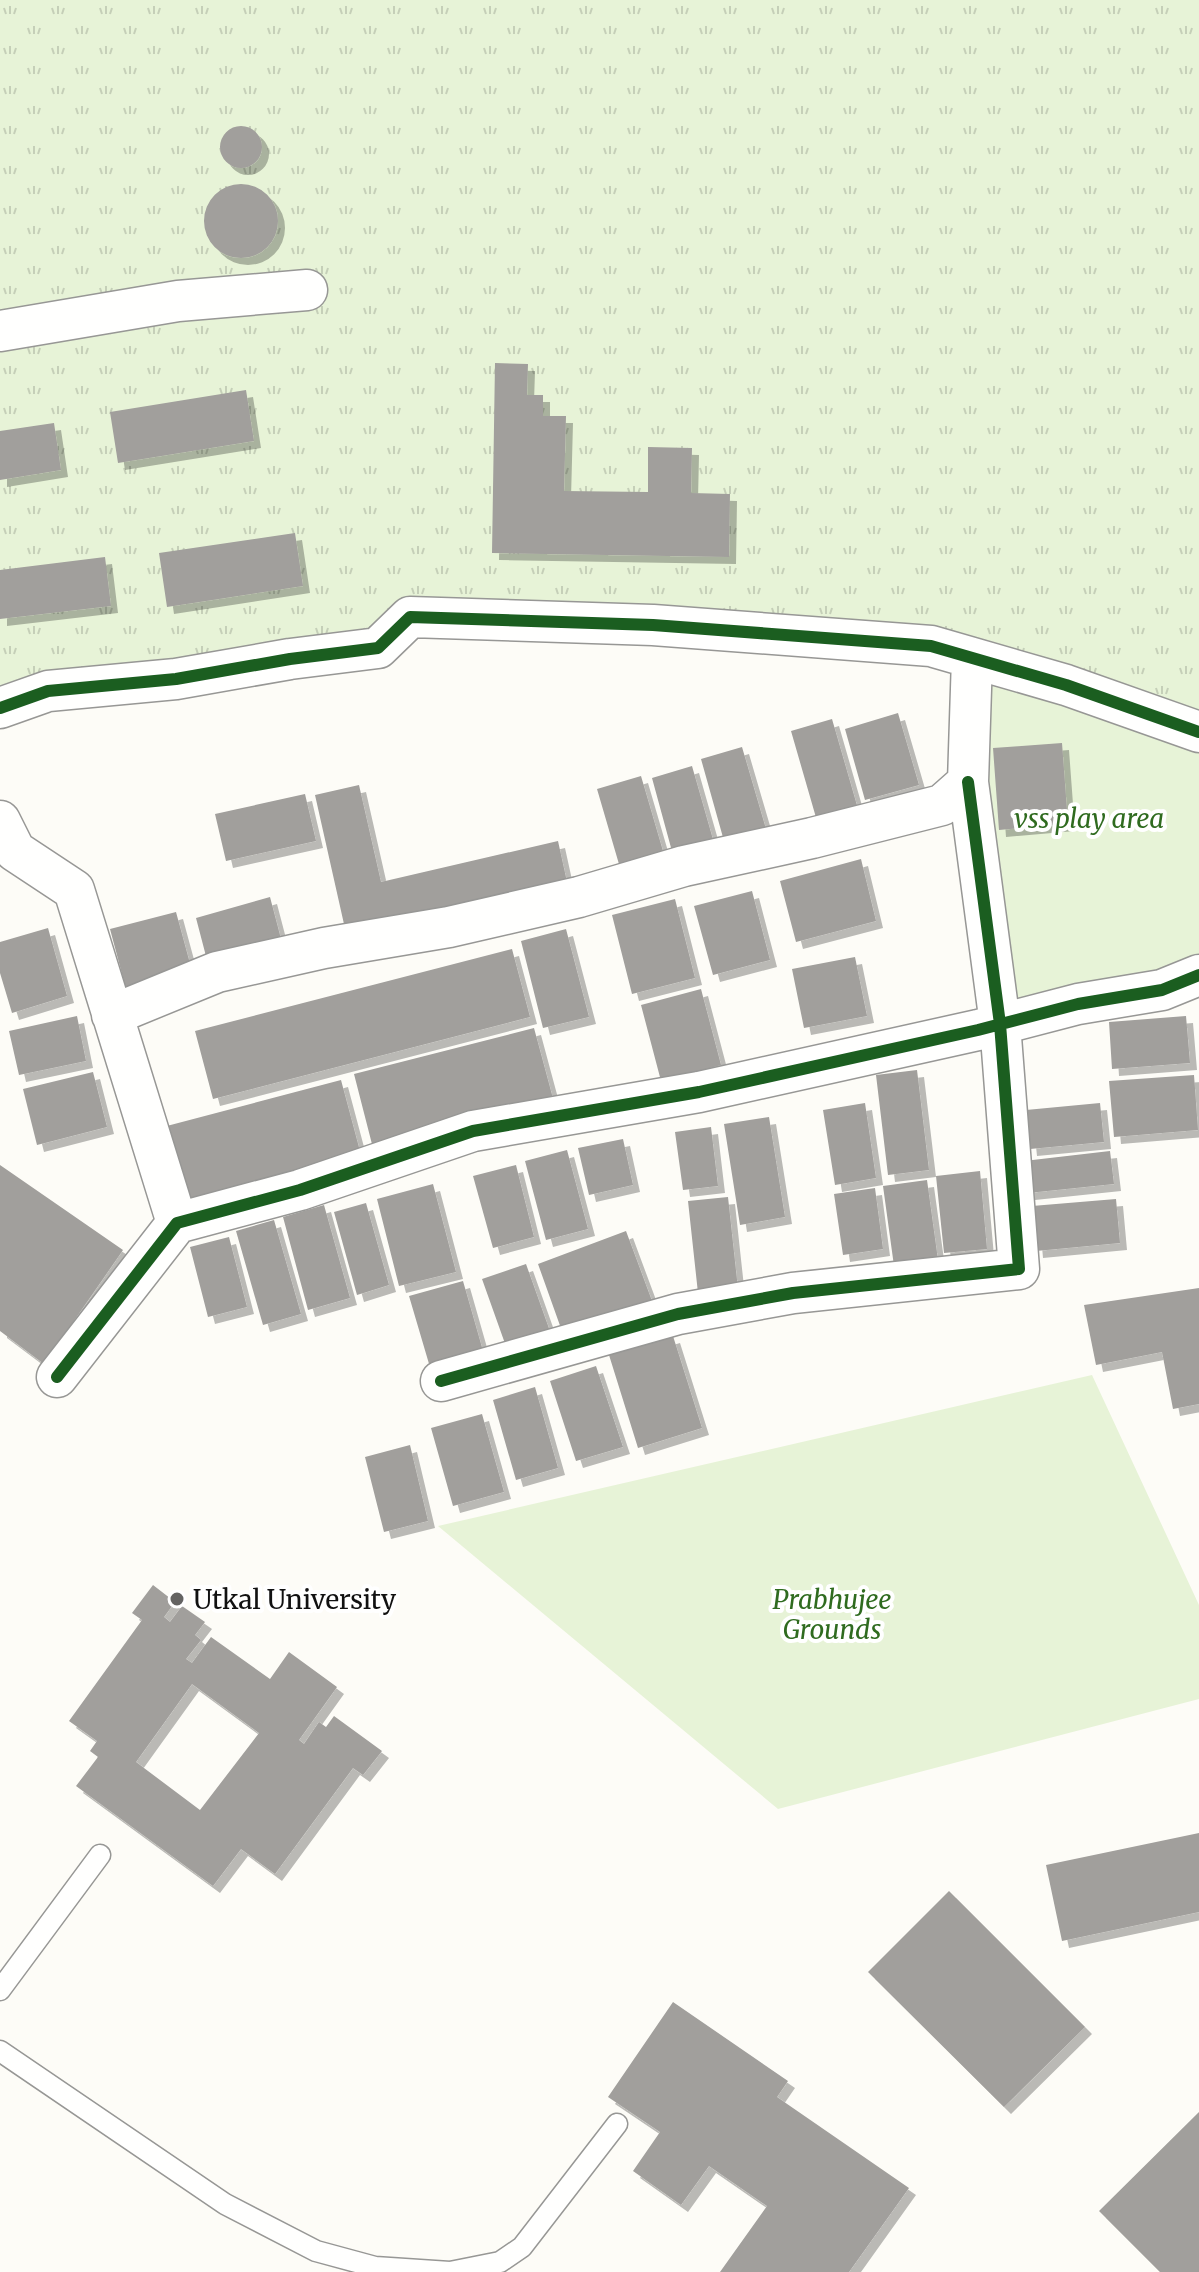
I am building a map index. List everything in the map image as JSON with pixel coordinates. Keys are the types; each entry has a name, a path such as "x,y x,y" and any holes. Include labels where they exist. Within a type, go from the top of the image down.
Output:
{"street":[{"path":"0,331 178,301 307,290"},
{"path":"0,708 48,691 176,679 290,659 378,648 410,617 653,625 931,646 1066,685 1199,732"},
{"path":"441,1381 678,1314 793,1293 1019,1269 1000,1024 968,782 972,658"},
{"path":"112,1015 217,972 324,948 449,927 579,897 684,866 942,805 968,782"},
{"path":"0,821 15,851 74,890 177,1223"},
{"path":"57,1377 177,1223 300,1190 473,1131 699,1092 1078,1004 1162,990 1199,975"}],"lane":[{"path":"0,1990 100,1855"},
{"path":"0,2051 225,2204 316,2251 375,2267 450,2272 500,2262 522,2247 617,2124"}],"green space":[{"path":"0,0 1199,0 1199,726 1024,664 681,619 375,639 0,705"},
{"name":"vss play area","path":"974,661 1199,739 1199,969 1004,1018"},
{"name":"Prabhujee Grounds","path":"1092,1375 1199,1605 1199,1699 778,1809 438,1526"}],"building":[{"path":"241,126 256,132 262,147 256,162 241,168 226,162 220,147 226,132"},
{"path":"234,184 248,184 262,190 272,200 278,221 272,242 262,252 248,258 234,258 220,252 210,242 204,228 204,214 210,200 220,190"},
{"path":"495,363 528,364 527,395 543,395 543,416 566,416 564,491 648,492 648,447 692,448 691,493 730,494 729,557 492,553"},
{"path":"246,390 254,441 118,463 110,412"},
{"path":"54,423 61,470 0,480 0,431"},
{"path":"295,533 303,586 167,607 159,553"},
{"path":"105,557 111,606 0,619 0,570"},
{"path":"898,713 919,785 865,800 845,729"},
{"path":"832,719 858,809 817,821 791,731"},
{"path":"1062,743 1068,824 999,830 993,748"},
{"path":"742,747 766,829 724,841 701,759"},
{"path":"692,766 714,843 673,855 652,778"},
{"path":"641,776 665,858 621,871 597,789"},
{"path":"359,785 381,882 558,841 567,882 346,933 315,795"},
{"path":"305,794 316,841 226,861 215,814"},
{"path":"861,859 876,921 796,942 780,881"},
{"path":"752,891 770,960 713,975 694,906"},
{"path":"270,897 281,939 207,960 196,918"},
{"path":"675,899 695,978 632,994 612,915"},
{"path":"176,912 192,971 126,989 110,929"},
{"path":"48,928 67,996 12,1013 0,973 0,942"},
{"path":"566,929 589,1017 543,1028 521,941"},
{"path":"512,949 530,1017 213,1099 195,1031"},
{"path":"855,957 867,1016 804,1028 792,969"},
{"path":"701,989 721,1065 661,1081 641,1005"},
{"path":"77,1016 86,1061 19,1075 9,1031"},
{"path":"1186,1016 1190,1063 1112,1069 1109,1022"},
{"path":"534,1028 555,1106 374,1152 354,1074"},
{"path":"917,1070 929,1170 888,1175 876,1075"},
{"path":"93,1072 107,1127 37,1145 23,1089"},
{"path":"1194,1075 1198,1130 1114,1137 1109,1081"},
{"path":"341,1080 361,1155 182,1201 163,1127"},
{"path":"865,1103 876,1178 835,1185 823,1110"},
{"path":"1100,1103 1104,1142 1030,1149 1026,1110"},
{"path":"769,1117 785,1217 740,1225 724,1124"},
{"path":"711,1127 718,1186 683,1190 675,1132"},
{"path":"623,1139 633,1185 589,1195 578,1148"},
{"path":"567,1150 588,1229 546,1240 525,1161"},
{"path":"1110,1151 1114,1184 1028,1193 1024,1161"},
{"path":"0,1165 123,1250 44,1364 0,1331"},
{"path":"516,1165 534,1237 493,1248 473,1176"},
{"path":"980,1171 987,1249 944,1253 936,1176"},
{"path":"927,1180 938,1260 894,1266 883,1186"},
{"path":"433,1184 456,1272 399,1286 377,1199"},
{"path":"875,1188 883,1249 843,1255 834,1194"},
{"path":"728,1197 738,1289 698,1293 688,1201"},
{"path":"1116,1199 1120,1243 1036,1251 1032,1206"},
{"path":"366,1203 389,1285 357,1295 334,1212"},
{"path":"324,1205 350,1298 308,1310 283,1217"},
{"path":"274,1220 301,1314 263,1325 236,1231"},
{"path":"626,1231 652,1301 563,1334 538,1264"},
{"path":"229,1237 247,1307 208,1317 190,1247"},
{"path":"526,1264 552,1337 508,1352 482,1279"},
{"path":"463,1281 485,1358 432,1374 409,1296"},
{"path":"1199,1288 1199,1404 1173,1409 1162,1352 1096,1365 1084,1305"},
{"path":"673,1336 702,1428 638,1448 609,1355"},
{"path":"596,1366 623,1447 576,1461 550,1381"},
{"path":"535,1387 558,1468 516,1480 493,1400"},
{"path":"482,1414 504,1492 453,1506 431,1428"},
{"path":"410,1445 428,1521 384,1532 365,1457"},
{"path":"153,1585 175,1602 164,1617 170,1622 182,1606 205,1622 195,1635 201,1640 186,1659 192,1663 211,1637 270,1679 289,1652 337,1687 299,1740 304,1744 319,1722 326,1727 334,1716 382,1751 363,1775 353,1768 275,1874 241,1849 213,1886 76,1786 98,1757 90,1751 97,1741 69,1721 142,1620 132,1613","holes":["192,1684 259,1733 200,1810 136,1762"]},
{"path":"1199,1833 1199,1912 1062,1941 1046,1865"},
{"path":"949,1891 1085,2027 1004,2107 868,1972"},
{"path":"673,2002 788,2081 777,2097 909,2188 849,2272 720,2272 767,2206 709,2166 681,2205 633,2171 660,2132 608,2097"},
{"path":"1199,2112 1199,2272 1160,2272 1099,2211"}],"cycle path":[{"path":"0,708 48,691 176,679 290,659 378,648 410,617 653,625 931,646 1066,685 1199,732"},
{"path":"441,1381 678,1314 793,1293 1019,1269 1000,1024 968,782"},
{"path":"57,1377 177,1223 300,1190 473,1131 699,1092 978,1030 1078,1004 1162,990 1199,975"}],"place":[{"name":"Utkal University","path":"177,1599"}]}
